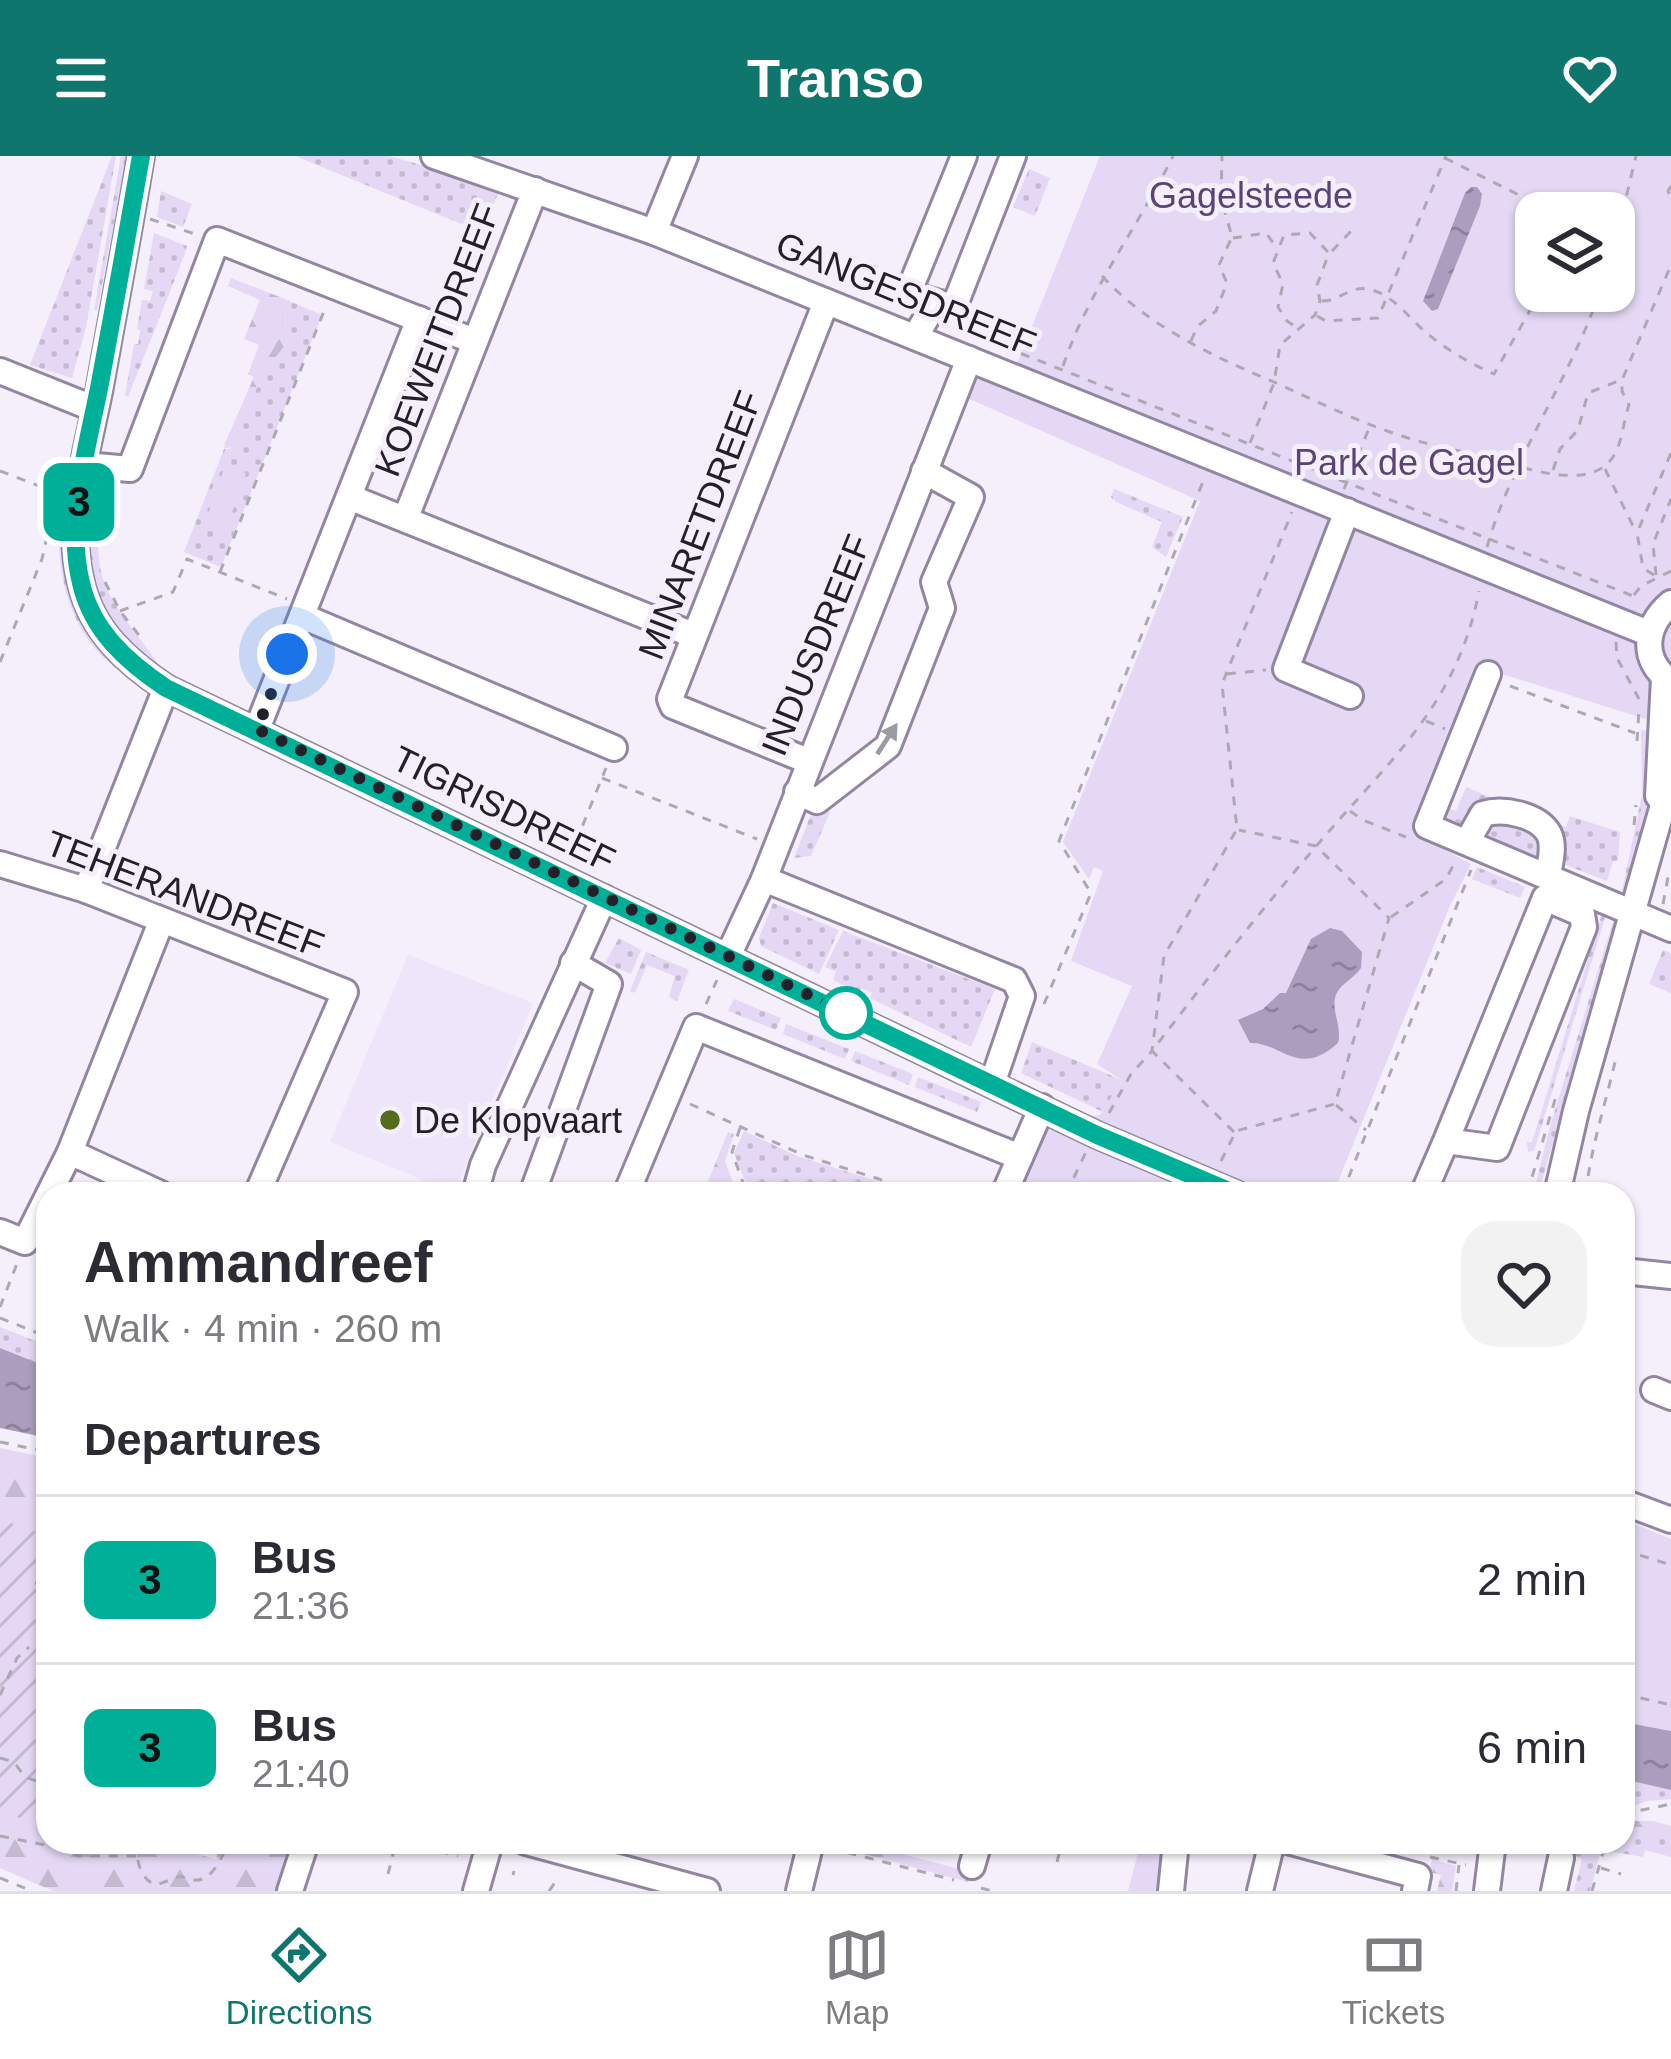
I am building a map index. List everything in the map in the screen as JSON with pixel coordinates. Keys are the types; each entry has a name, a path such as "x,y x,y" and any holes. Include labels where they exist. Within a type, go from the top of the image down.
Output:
{"street":[{"name":"TIGRISDREEF","path":"141,156 85,465 68,497 88,604 113,645 134,666 166,688 1097,1135 1204,1182"},
{"name":"GANGESDREEF","path":"434,156 655,232 826,302 922,318 969,359 1214,455 1245,455 1298,490 1648,633"},
{"path":"655,232 685,156"},
{"path":"964,156 912,284 922,318 956,302 1013,156"},
{"name":"KOEWEITDREEF","path":"406,517 536,190"},
{"path":"85,465 130,469 218,240 474,341"},
{"name":"MINARETDREEF","path":"808,760 673,706 670,699 826,302"},
{"name":"KOEWEITDREEF","path":"257,729 419,319"},
{"name":"INDUSDREEF","path":"728,956 764,879 969,359"},
{"path":"0,371 95,409"},
{"path":"797,792 817,801 887,746 926,654 942,608 934,582 971,497 924,470"},
{"path":"349,497 693,634"},
{"path":"1342,509 1286,669 1350,696"},
{"path":"1658,813 1668,680 1649,658 1648,633 1656,616 1671,603"},
{"path":"304,611 614,748"},
{"path":"1488,674 1427,826 1466,854 1548,875 1664,925"},
{"path":"86,890 166,688"},
{"path":"1560,1182 1671,777"},
{"path":"1466,854 1483,814 1503,810 1531,820 1550,834 1548,875"},
{"name":"TEHERANDREEF","path":"0,864 86,890 345,992 262,1182"},
{"path":"764,879 1014,980 1022,996 992,1084"},
{"path":"478,1182 604,898"},
{"path":"1428,1182 1546,898 1582,914 1583,927 1496,1148 1446,1141"},
{"path":"55,1182 161,922"},
{"path":"536,1182 608,984 573,963"},
{"path":"631,1182 696,1027 1020,1157"},
{"path":"1009,1182 1042,1107"},
{"path":"70,1152 135,1182"},
{"path":"0,1232 25,1242 36,1220"},
{"path":"1635,1272 1671,1276"},
{"path":"1635,1506 1671,1520"},
{"path":"290,1891 302,1854"},
{"path":"476,1891 487,1854"},
{"path":"558,1854 631,1881 707,1891"},
{"path":"799,1891 808,1854"},
{"path":"1171,1891 1175,1854"},
{"path":"1260,1891 1269,1854"},
{"path":"1327,1854 1416,1884"},
{"path":"1487,1891 1492,1854"},
{"path":"1554,1891 1561,1858"}],"path":[{"path":"1062,369 1102,276 1173,156"},
{"path":"1190,343 1197,327 1216,311 1227,283 1219,265 1231,238 1221,198 1222,156"},
{"path":"1627,192 1636,156"},
{"path":"1315,315 1326,321 1378,318 1445,157 1515,193"},
{"path":"1671,186 1671,198"},
{"path":"131,212 218,240"},
{"path":"1245,455 1274,382 1280,345 1315,315 1320,301 1317,285 1329,253 1355,227"},
{"path":"1231,238 1266,233 1278,248"},
{"path":"1299,329 1278,307 1283,284 1273,263 1278,248 1284,236 1310,233 1329,253"},
{"path":"1102,276 1146,315 1235,368 1403,436 1515,465 1580,475 1604,467 1619,448 1629,405 1622,380 1671,266"},
{"path":"220,572 327,306 339,287"},
{"path":"1320,301 1332,301 1357,289 1387,296 1439,343 1494,374 1529,312"},
{"path":"1072,1182 1131,1074 1316,846 1425,721 1470,633 1490,538 1515,465 1569,367 1591,312"},
{"name":"GANGESDREEF","path":"922,318 1062,369 1245,455 1347,482 1633,596"},
{"path":"1553,472 1560,449 1578,430 1588,393 1622,380"},
{"path":"1342,509 1347,482 1371,424"},
{"path":"1636,533 1671,452"},
{"path":"1040,1012 1090,893 1059,841 1214,455"},
{"path":"1604,467 1636,533 1643,568 1656,577"},
{"path":"0,471 68,497 0,662"},
{"path":"1152,1051 1164,956 1238,830 1222,684 1298,490"},
{"path":"1656,577 1653,544 1671,499"},
{"path":"120,611 173,592 187,559 304,611"},
{"path":"1656,577 1671,571"},
{"path":"1226,674 1286,669"},
{"path":"1488,674 1493,681 1637,734"},
{"path":"562,878 614,748"},
{"path":"602,778 776,846"},
{"path":"1238,830 1316,846 1389,918"},
{"path":"1335,1104 1389,918 1446,879 1466,854"},
{"path":"1347,1182 1466,854"},
{"path":"1664,925 1669,869"},
{"path":"696,1027 728,956"},
{"path":"1152,1051 1234,1132"},
{"path":"1587,1182 1617,1051"},
{"path":"667,1094 803,1155 885,1182"},
{"path":"1335,1104 1367,1131"},
{"path":"1234,1132 1335,1104"},
{"path":"741,1126 732,1152 743,1182"},
{"path":"1212,1182 1234,1132"},
{"path":"1526,1153 1538,1158"},
{"path":"0,1307 25,1242"},
{"path":"0,1318 36,1332"},
{"path":"0,1442 36,1450"},
{"path":"1635,1554 1671,1565"},
{"path":"0,1695 17,1658 29,1647"},
{"path":"1635,1697 1671,1705"},
{"path":"0,1758 14,1762 26,1777 36,1781"},
{"path":"1635,1812 1671,1804"},
{"path":"0,1836 36,1843"},
{"path":"75,1854 136,1856 150,1883 160,1885 181,1876 200,1882 218,1867 224,1854"},
{"path":"388,1874 393,1854"},
{"path":"451,1854 458,1856"},
{"path":"855,1854 992,1891"},
{"path":"1057,1862 1059,1854"},
{"path":"1592,1891 1603,1854"},
{"path":"1416,1884 1430,1856 1467,1866"},
{"path":"1456,1891 1459,1864"},
{"path":"1599,1867 1621,1874"},
{"path":"0,1878 32,1891"},
{"path":"549,1891 556,1881"}],"shaded area":[{"path":"408,955 533,1003 459,1182 427,1182 330,1142"}],"green space":[{"path":"112,156 116,156 86,327 72,378 30,365"},
{"path":"121,156 127,156 97,311 94,310"},
{"path":"295,156 389,156 501,187 481,232"},
{"name":"Park de Gagel","path":"1100,156 1671,156 1671,727 1480,667 1412,832 1471,864 1338,1182 1017,1182 1043,1126 1100,1115 1122,1080 1097,1064 1132,986 1071,961 1103,871 1094,867 1089,879 1063,842 1200,501 956,393 969,359 1013,374"},
{"path":"1029,169 1050,178 1035,216 1013,207"},
{"path":"161,191 192,204 183,227 157,217"},
{"path":"154,233 187,246 128,397 142,300 150,301 153,291 144,289"},
{"path":"231,278 285,299 286,344 262,374 236,445 224,449 254,377 248,374 259,345 244,339 260,300 228,286"},
{"path":"285,299 322,315 221,567 184,552 224,449 230,449 262,374 286,344"},
{"path":"225,466 246,473 226,529 205,522"},
{"path":"102,487 101,572 117,608 166,675 121,638 98,599 87,526 91,488"},
{"path":"1114,489 1183,517 1166,557 1152,547 1162,522 1116,502 1111,497"},
{"path":"61,514 70,515 104,651 124,673 91,643 70,603 60,559"},
{"path":"1641,730 1653,732 1646,809 1627,892 1622,891 1642,795"},
{"path":"1466,787 1509,805 1461,830 1443,820 1444,807 1456,811"},
{"path":"814,806 830,812 811,856 794,858"},
{"path":"1570,816 1620,832 1618,861 1613,861 1607,881 1563,864 1566,848 1559,825 1566,827"},
{"path":"1502,820 1531,832 1541,842 1539,858 1483,840 1486,824"},
{"path":"1477,867 1525,887 1520,898 1472,879"},
{"path":"773,903 839,930 819,974 761,946 759,938"},
{"path":"1604,907 1604,921 1534,1151 1528,1152 1527,1142 1532,1142"},
{"path":"1615,915 1619,917 1542,1182 1536,1182"},
{"path":"843,931 995,989 971,1047 870,998 872,993 833,980 836,972 825,967"},
{"path":"619,938 641,950 631,974 605,963"},
{"path":"1663,950 1671,953 1671,993 1649,984"},
{"path":"646,952 689,970 677,1001 669,997 675,976 647,965 635,993 630,991"},
{"path":"734,999 781,1018 776,1030 728,1011"},
{"path":"786,1024 849,1049 845,1059 783,1034"},
{"path":"1032,1042 1122,1080 1103,1112 1021,1073"},
{"path":"855,1051 913,1074 909,1085 851,1061"},
{"path":"918,1077 981,1102 977,1112 915,1087"},
{"path":"744,1131 797,1156 879,1182 745,1182 734,1153"},
{"path":"728,1132 734,1134 725,1161 733,1182 708,1182"},
{"path":"0,1327 36,1341 36,1362 0,1348"},
{"path":"0,1448 36,1456 36,1532 0,1519"},
{"path":"0,1519 36,1532 36,1822 0,1813"},
{"path":"1635,1524 1671,1539 1671,1731 1635,1724"},
{"path":"1635,1782 1671,1790 1671,1799 1635,1805"},
{"path":"0,1813 36,1822 36,1854 196,1854 216,1859 217,1854 292,1854 279,1891 53,1891 0,1868"},
{"path":"1635,1821 1671,1826 1671,1838 1635,1838"},
{"path":"1635,1835 1671,1838 1671,1857 1645,1850 1643,1857 1625,1854 1635,1854"},
{"path":"864,1854 902,1854 971,1872 968,1882"},
{"path":"1138,1854 1163,1854 1158,1891 1128,1891"},
{"path":"1571,1854 1600,1854 1590,1891 1574,1891 1582,1859"},
{"path":"1432,1859 1456,1866 1452,1891 1437,1891 1441,1875 1429,1872"}],"water":[{"path":"1471,187 1482,194 1480,206 1438,309 1432,311 1423,301"},
{"path":"1330,928 1342,931 1362,952 1361,968 1335,997 1338,1043 1324,1053 1301,1059 1250,1043 1238,1020 1286,993 1311,939"},
{"path":"0,1348 36,1362 36,1436 0,1428"},
{"path":"1635,1724 1671,1731 1671,1790 1635,1782"}],"bus line":[{"name":"3","path":"141,156 80,490 76,550 88,604 113,645 134,666 166,688 1097,1135 1204,1182"}],"place":[{"name":"De Klopvaart","path":"390,1120"}],"route":[{"path":"287,654 257,729 846,1013"}],"park label":[{"name":"Gagelsteede","path":"1251,195"}]}
